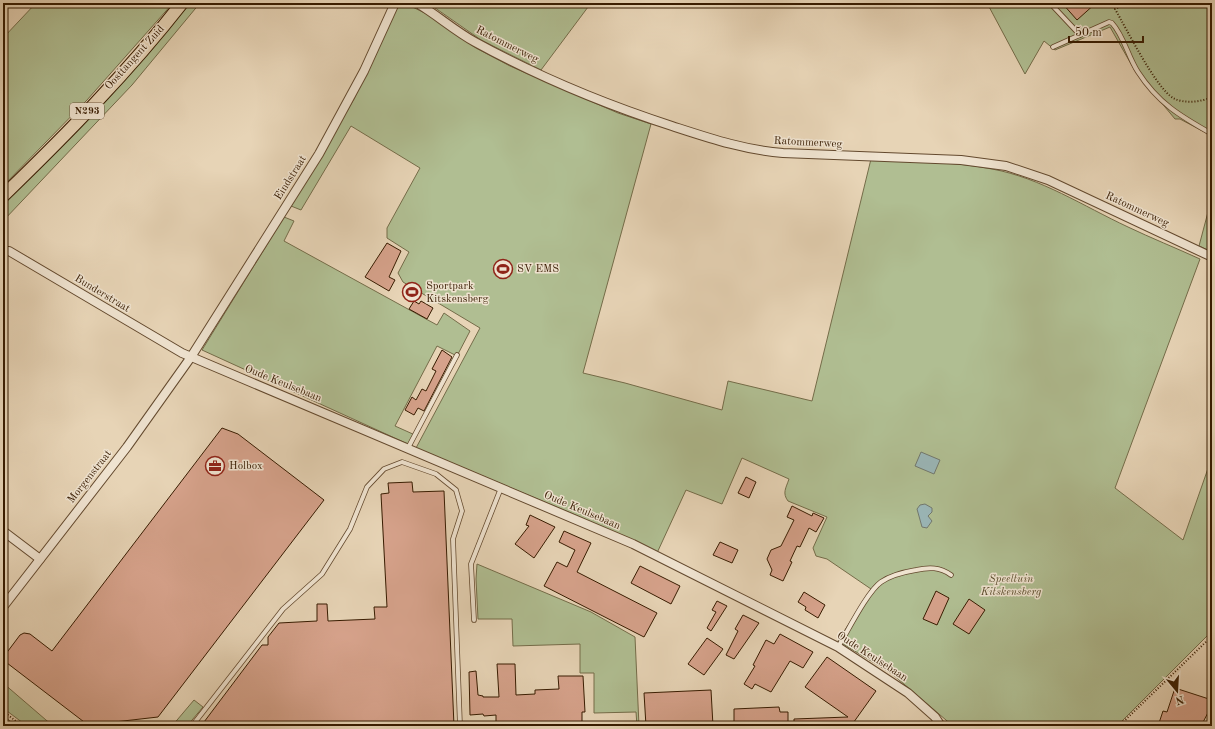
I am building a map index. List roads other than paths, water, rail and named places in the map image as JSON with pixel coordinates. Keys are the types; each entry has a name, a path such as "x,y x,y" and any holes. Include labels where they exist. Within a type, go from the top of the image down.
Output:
{"main road":[{"name":"Oosttangent Zuid","path":"3,196 45,155 126,70 182,3"}],"street":[{"name":"Eindstraat","path":"191,357 320,154 364,71 395,3"},
{"name":"Ratommerweg","path":"417,3 436,14 472,41 510,61 615,107 731,145 770,152 960,160 1006,166 1048,180 1212,257"},
{"name":"Bunderstraat","path":"3,252 9,251 182,354 191,357"},
{"name":"Oude Keulsebaan","path":"191,357 633,544 838,647 908,694 935,717 941,726"},
{"name":"Morgenstraat","path":"3,607 127,447 191,357"},
{"path":"3,531 40,559"}],"lane":[{"path":"1050,3 1080,35"},
{"path":"1053,47 1109,22 1112,23 1137,71 1159,98 1180,116 1212,134"},
{"path":"408,448 457,355"},
{"path":"192,726 278,614 322,574 350,529 367,487 384,469 402,462 436,474 456,490 462,511 453,539 460,726"},
{"path":"474,620 472,564 501,488"},
{"path":"838,647 871,592 880,583 902,573 929,568 938,568 951,575"}],"water":[{"path":"921,452 940,460 934,474 915,466"},
{"path":"925,504 932,508 932,512 928,516 932,521 927,528 922,527 917,509 920,505"}],"place":[{"name":"SV EMS","path":"503,269"},
{"name":"Sportpark Kitskensberg","path":"412,292"},
{"name":"Holbox","path":"215,466"}],"park label":[{"name":"Speeltuin Kitskensberg","path":"1011,585"}]}
